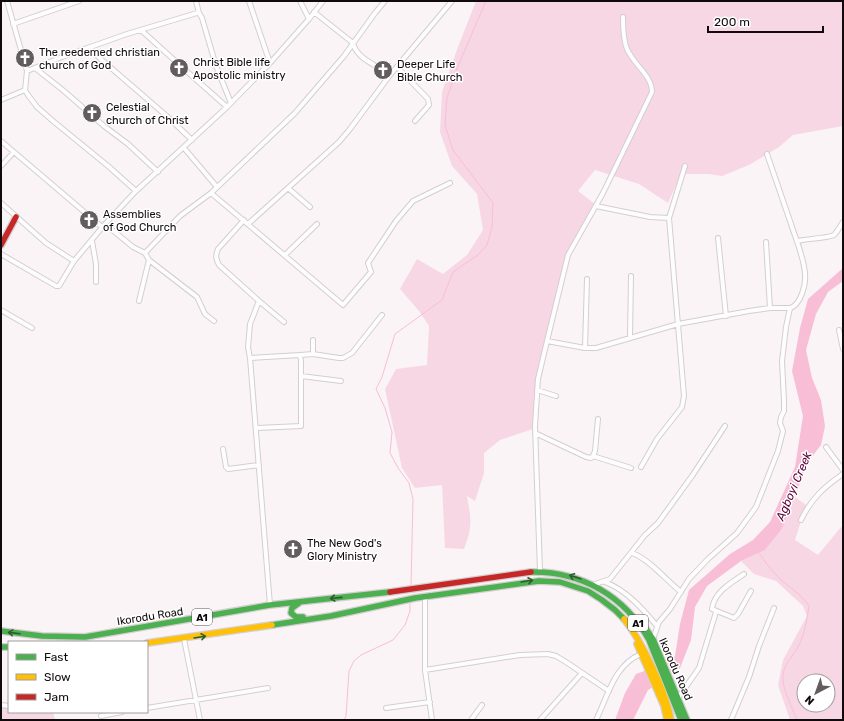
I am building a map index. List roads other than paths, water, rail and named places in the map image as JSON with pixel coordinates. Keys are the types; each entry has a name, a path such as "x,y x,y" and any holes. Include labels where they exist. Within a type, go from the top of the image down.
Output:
{"main road":[{"path":"1,245 16,217"},
{"name":"Ikorodu Road","path":"1,631 42,636 86,637 270,606 473,582 507,575 540,571 575,576 594,584 610,594 630,610 652,639 658,659"},
{"name":"Ikorodu Road","path":"148,643 184,639 330,616 531,580 551,581 562,583 591,593 614,609 630,626 639,640 659,691 667,720"},
{"name":"Ikorodu Road","path":"610,594 639,623 678,698 687,720"},
{"path":"301,602 292,608 292,615 303,617 330,616"},
{"name":"Ikorodu Road","path":"614,609 630,629 641,654 648,663"},
{"name":"Ikorodu Road","path":"671,687 681,720"},
{"name":"Ikorodu Road","path":"659,691 668,705 671,720"}],"street":[{"path":"7,1 26,71 25,90 28,95 37,107 121,176 136,191"},
{"path":"13,24 79,1"},
{"path":"196,1 216,66 231,103"},
{"path":"249,1 270,63"},
{"path":"300,1 309,19"},
{"path":"1,254 56,286 59,286 74,261 136,191 231,103 270,63 309,19 322,1"},
{"path":"145,253 180,216 211,193 295,113 344,56 385,1"},
{"path":"248,224 339,142 390,75 452,1"},
{"path":"314,12 353,43 356,50 364,58 379,66 390,75"},
{"path":"26,71 141,30 191,14 199,13"},
{"path":"540,571 535,433 538,379 547,340 568,255 596,206 652,92 650,82 633,60 627,49 624,37 623,17"},
{"path":"141,30 227,107"},
{"path":"88,48 169,118 192,140"},
{"path":"397,67 428,99 429,105 415,121"},
{"path":"35,68 104,126 128,144 158,172"},
{"path":"1,100 25,90"},
{"path":"1,141 104,226 133,247 145,253 149,260 198,297 205,314 214,321"},
{"path":"184,148 217,187"},
{"path":"1,166 14,152"},
{"path":"547,340 585,348 596,348 678,324 770,308 790,308 798,303 805,281 805,271 797,241 767,154"},
{"path":"641,467 657,439 684,403 684,388 669,218 685,166"},
{"path":"211,193 342,305 371,272 368,263 396,221 413,201 450,183"},
{"path":"288,188 310,206"},
{"path":"1,203 46,243 74,261"},
{"path":"596,206 650,217 669,218"},
{"path":"244,220 218,249 216,258 219,265 284,322"},
{"path":"797,241 809,238 830,237 837,232 843,222"},
{"path":"285,256 317,224"},
{"path":"718,238 726,316"},
{"path":"92,241 96,264 96,282"},
{"path":"766,242 770,308"},
{"path":"139,301 149,260"},
{"path":"630,337 631,276"},
{"path":"585,348 587,279"},
{"path":"259,301 250,324 248,347 270,606"},
{"path":"652,639 657,626 689,579 737,533 751,516 756,507 776,457 783,431 780,424 784,411 782,361 790,308"},
{"path":"1,310 32,328"},
{"path":"250,358 312,354 339,358 347,356 352,353 382,315"},
{"path":"839,330 843,349"},
{"path":"312,354 313,340"},
{"path":"256,428 301,426 300,355"},
{"path":"301,376 341,381"},
{"path":"537,390 556,396"},
{"path":"593,456 595,451 598,420"},
{"path":"594,584 605,582 610,579 645,535 658,523 692,476 725,426"},
{"path":"535,433 586,457 591,458 593,456 631,468"},
{"path":"826,447 843,470"},
{"path":"223,449 226,467 228,468 259,465"},
{"path":"801,520 811,502 826,487 843,474"},
{"path":"632,553 638,555 681,592"},
{"path":"744,574 720,593 714,601 712,608 716,612 732,618 736,617 751,591"},
{"path":"605,582 623,591 646,612 657,626"},
{"path":"421,600 425,670 432,720"},
{"path":"731,720 749,677 774,608"},
{"path":"678,698 699,668 716,612"},
{"path":"184,639 200,720"},
{"path":"425,670 520,655 548,654 556,656 566,662 609,691"},
{"path":"596,720 611,685 622,668 634,657 641,654"},
{"path":"540,720 582,673"},
{"path":"148,708 268,688"},
{"path":"386,708 430,702"},
{"path":"471,720 482,704"},
{"path":"101,716 117,713"}],"water":[{"name":"Agboyi Creek","path":"843,268 843,281 828,292 816,314 806,350 812,378 821,400 825,426 821,445 807,463 782,529 765,550 741,561 707,586 695,607 691,640 680,668 670,677 648,690 633,720 615,720 625,693 636,674 670,662 675,656 680,624 689,590 730,554 753,540 770,522 795,467 803,416 792,371 800,328 808,299"}],"waterway":[{"path":"411,586 413,499 409,483 398,468 390,453 392,432 385,408 376,389 382,377 395,334 442,300 453,272 478,255 487,245 492,227 493,203 453,150 445,125 447,98 458,66 486,1"},
{"path":"759,553 776,575 799,594 809,606 806,626 801,640 797,649 787,663 783,675 785,692 797,720"},
{"path":"344,720 346,716 349,671 354,661 361,655 393,640 405,625 410,611 410,603"}],"place":[{"name":"The reedemed christian church of God","path":"25,58"},
{"name":"Christ Bible life Apostolic ministry","path":"179,68"},
{"name":"Deeper Life Bible Church","path":"383,70"},
{"name":"Celestial church of Christ","path":"92,113"},
{"name":"Assemblies of God Church","path":"89,220"},
{"name":"The New God's Glory Ministry","path":"293,549"}]}
